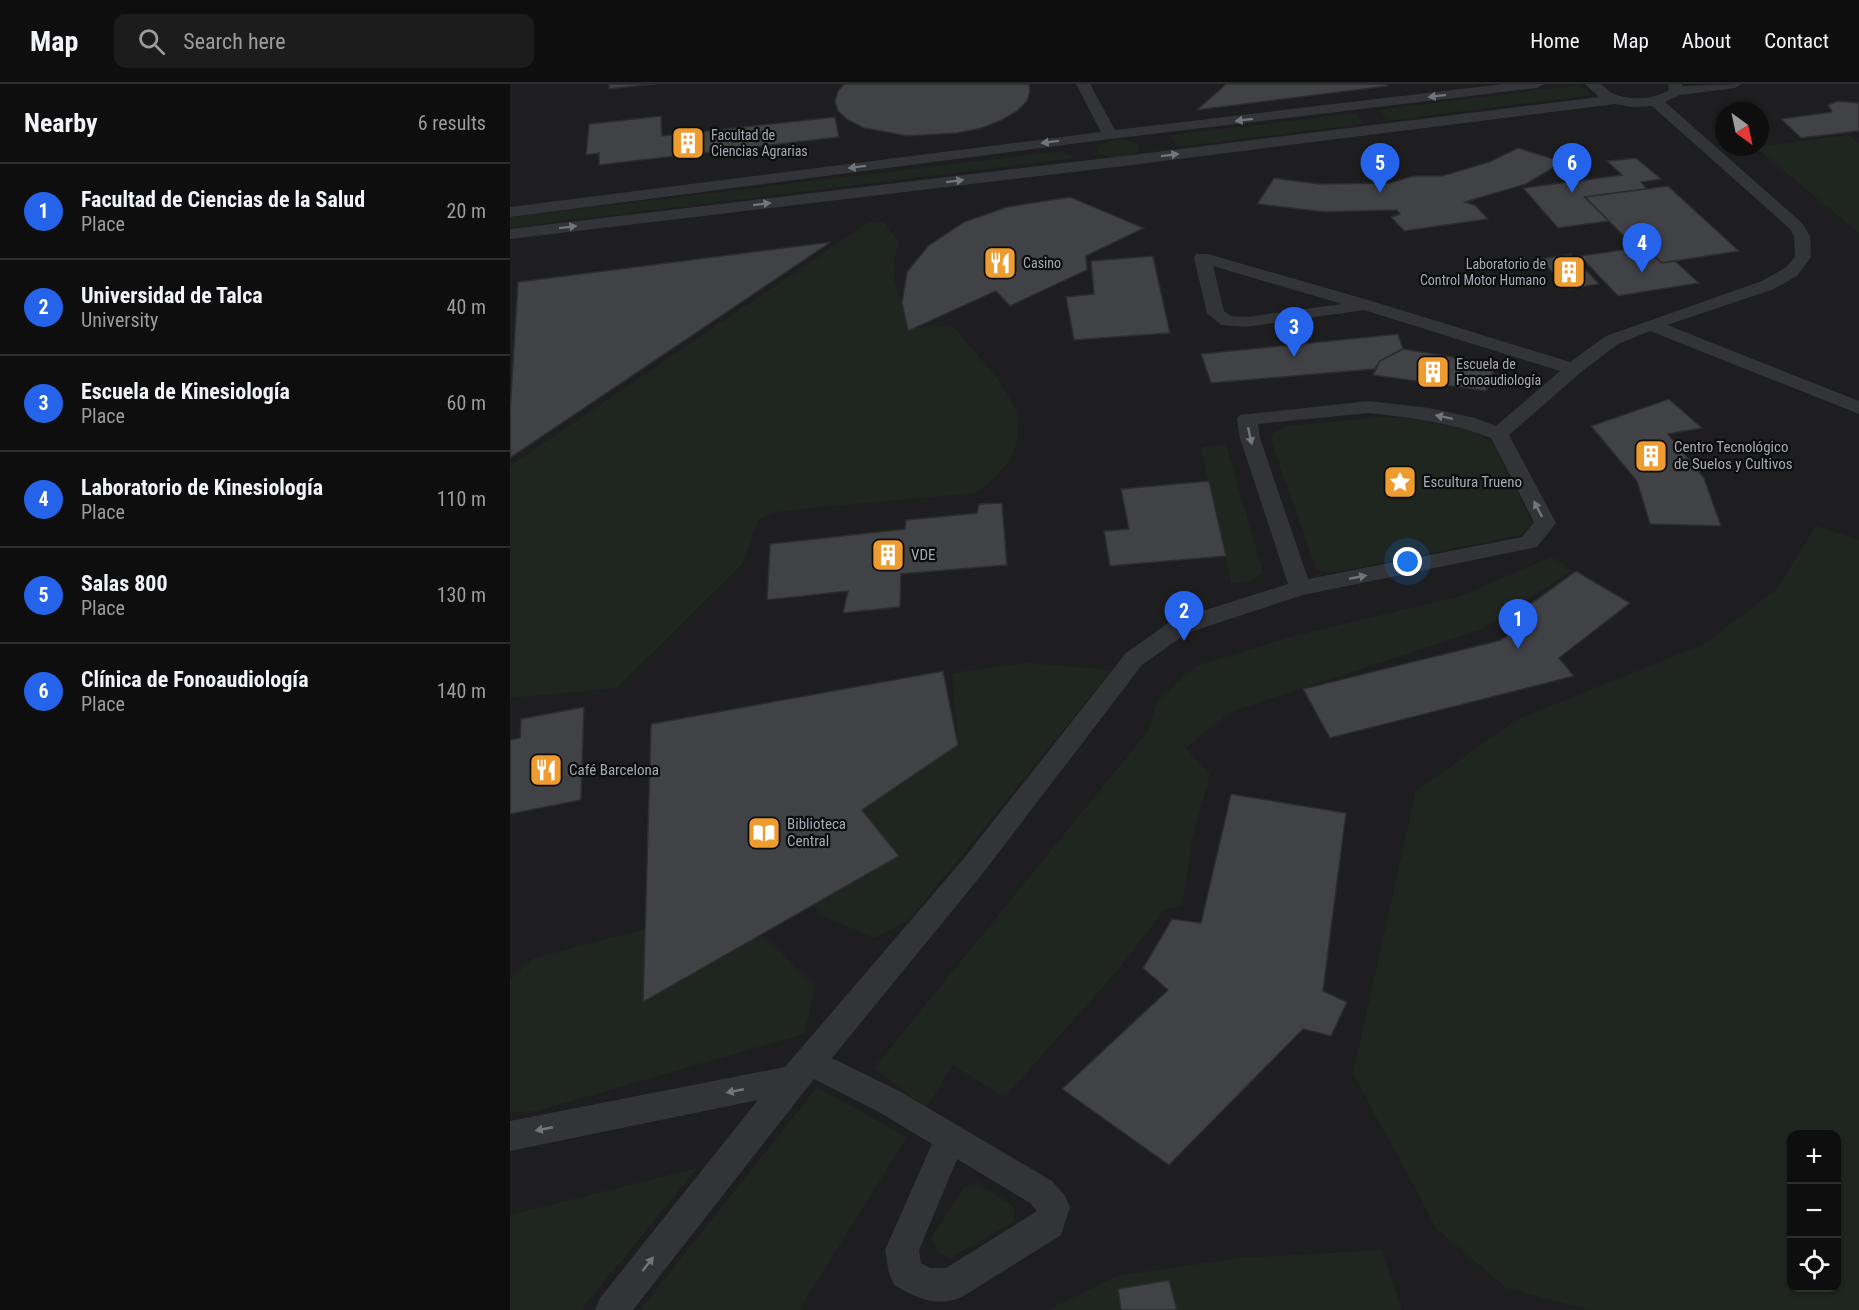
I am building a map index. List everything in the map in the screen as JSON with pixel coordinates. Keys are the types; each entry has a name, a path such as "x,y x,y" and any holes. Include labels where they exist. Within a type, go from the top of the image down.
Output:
{"lane":[{"path":"1083,84 1110,135"},
{"path":"510,212 1110,135 1537,84"},
{"path":"1592,84 1604,95 1617,99"},
{"path":"510,234 1124,161 1617,99 1656,102 1669,97 1676,88 1735,84"},
{"path":"1500,434 1573,369 1612,340 1768,285 1791,272 1803,257 1803,236 1796,226 1656,102"},
{"path":"1110,135 1133,139 1144,146 1140,154 1124,161 1103,158 1092,151 1097,142 1110,135"},
{"path":"1369,306 1246,322 1227,321 1216,313 1202,258 1369,306 1573,369"},
{"path":"1650,325 1859,408"},
{"path":"612,1310 801,1070 974,865 1134,659 1179,627 1300,588 1529,543 1545,523 1500,434 1468,422 1369,407 1247,419 1250,438 1300,588"},
{"path":"510,1136 801,1070 890,1102 950,1137 1041,1192 1054,1207 1049,1224 950,1285 927,1285 906,1273 902,1250 950,1137"}],"shaded area":[{"path":"510,84 1859,84 1859,1310 510,1310"},
{"path":"1579,85 1591,95 1387,121 1378,110"},
{"path":"1356,113 1365,124 1177,147 1170,135"},
{"path":"1848,135 1859,143 1859,233 1766,156 1769,156 1769,145"},
{"path":"1115,139 1128,140 1137,144 1139,150 1130,156 1119,158 1098,152 1098,148 1103,143"},
{"path":"1063,151 1075,158 510,228 510,217"},
{"path":"869,222 884,222 899,243 895,255 894,277 914,328 952,325 997,378 1017,411 1018,440 1008,463 989,483 975,493 810,508 778,512 759,519 743,563 617,688 510,698 510,466"},
{"path":"1372,418 1410,418 1476,431 1493,444 1532,522 1521,535 1331,573 1316,569 1271,441 1273,433 1287,426"},
{"path":"1226,444 1263,572 1251,581 1231,583 1201,447"},
{"path":"1816,526 1859,540 1859,1310 1590,1310 1506,1288 1437,1229 1353,1074 1416,791 1516,720 1704,644 1776,590"},
{"path":"1551,557 1573,570 1480,630 1230,712 1188,746 1181,743 1210,774 1192,840 1182,906 1165,909 1117,971 1004,1098 953,1065 926,1108 874,1068 1148,731 1157,701 1196,666 1297,635 1461,596"},
{"path":"1027,663 1112,670 909,920 875,938 822,916 812,905 899,856 862,810 958,745 952,673"},
{"path":"645,929 643,1001 761,934 816,986 804,1034 537,1111 510,1113 510,980 534,958"},
{"path":"817,1087 907,1137 799,1310 640,1310"},
{"path":"697,1168 581,1310 510,1310 510,1215"},
{"path":"977,1182 1014,1207 1015,1221 950,1258 937,1252 931,1238 964,1187"},
{"path":"1382,1250 1402,1310 1177,1310 1169,1280 1119,1289 1121,1310 1047,1310 1117,1276 1238,1258"}],"building":[{"path":"609,84 656,84 609,89"},
{"path":"844,84 1029,84 1030,91 1027,101 1017,111 982,128 958,133 907,136 864,128 848,120 838,111 835,101 838,91"},
{"path":"1226,84 1386,84 1388,86 1197,110"},
{"path":"1838,101 1859,103 1859,131 1801,138 1781,119 1832,112 1828,105"},
{"name":"Facultad de Ciencias Agrarias","path":"661,116 662,136 835,117 839,137 599,165 599,153 586,155 589,124"},
{"path":"1518,148 1563,162 1526,184 1465,202 1475,205 1488,219 1404,231 1391,217 1400,214 1397,210 1325,212 1257,204 1274,178 1319,184 1390,183 1413,176 1442,176 1489,162"},
{"path":"1636,158 1661,179 1641,182 1647,189 1585,197 1609,221 1558,228 1523,188 1622,175 1607,161"},
{"path":"1668,186 1739,251 1662,263 1643,247 1636,248 1585,197"},
{"name":"Casino","path":"1070,197 1144,228 1086,256 1087,270 1010,306 996,291 908,331 902,303 907,272 928,246 964,222 1007,207"},
{"path":"831,242 510,458 510,412 518,282"},
{"path":"1643,247 1662,263 1675,261 1699,283 1618,296 1580,256"},
{"name":"Laboratorio de Control Motor Humano","path":"1571,254 1599,284 1568,289 1540,259"},
{"path":"1153,256 1170,333 1074,340 1066,297 1094,294 1091,261"},
{"path":"1398,334 1403,349 1380,361 1375,369 1211,383 1201,354"},
{"name":"Escuela de Fonoaudiología","path":"1403,349 1496,364 1486,391 1373,375 1380,361"},
{"name":"Centro Tecnológico de Suelos y Cultivos","path":"1669,399 1702,428 1668,434 1704,478 1721,526 1650,524 1637,481 1591,426"},
{"path":"1209,481 1226,556 1110,566 1104,531 1129,529 1121,489"},
{"name":"VDE","path":"1002,503 1007,565 901,574 900,607 843,613 848,591 767,600 770,544 905,529 906,520 977,513 979,504"},
{"path":"1576,571 1630,603 1559,658 1574,676 1330,738 1303,689 1501,640 1524,625 1513,617"},
{"name":"Biblioteca Central","path":"943,671 958,745 862,810 899,856 643,1002 651,724"},
{"name":"Café Barcelona","path":"584,707 581,800 510,814 510,740 520,738 521,719"},
{"path":"1231,794 1346,813 1323,991 1347,1002 1331,1036 1303,1029 1169,1165 1062,1089 1168,990 1143,968 1172,919 1201,923"},
{"path":"1169,1280 1177,1310 1121,1310 1118,1289"}],"place":[{"name":"Facultad de Ciencias Agrarias","path":"688,143"},
{"name":"Salas 800","path":"1380,193"},
{"name":"Clínica de Fonoaudiología","path":"1572,193"},
{"name":"Casino","path":"1000,263"},
{"name":"Laboratorio de Control Motor Humano","path":"1569,272"},
{"name":"Laboratorio de Kinesiología","path":"1642,273"},
{"name":"Escuela de Kinesiología","path":"1294,357"},
{"name":"Escuela de Fonoaudiología","path":"1433,372"},
{"name":"Centro Tecnológico de Suelos y Cultivos","path":"1651,456"},
{"name":"Escultura Trueno","path":"1400,482"},
{"name":"VDE","path":"888,555"},
{"name":"Universidad de Talca","path":"1184,641"},
{"name":"Facultad de Ciencias de la Salud","path":"1518,649"},
{"name":"Café Barcelona","path":"546,770"},
{"name":"Biblioteca Central","path":"764,833"}]}
